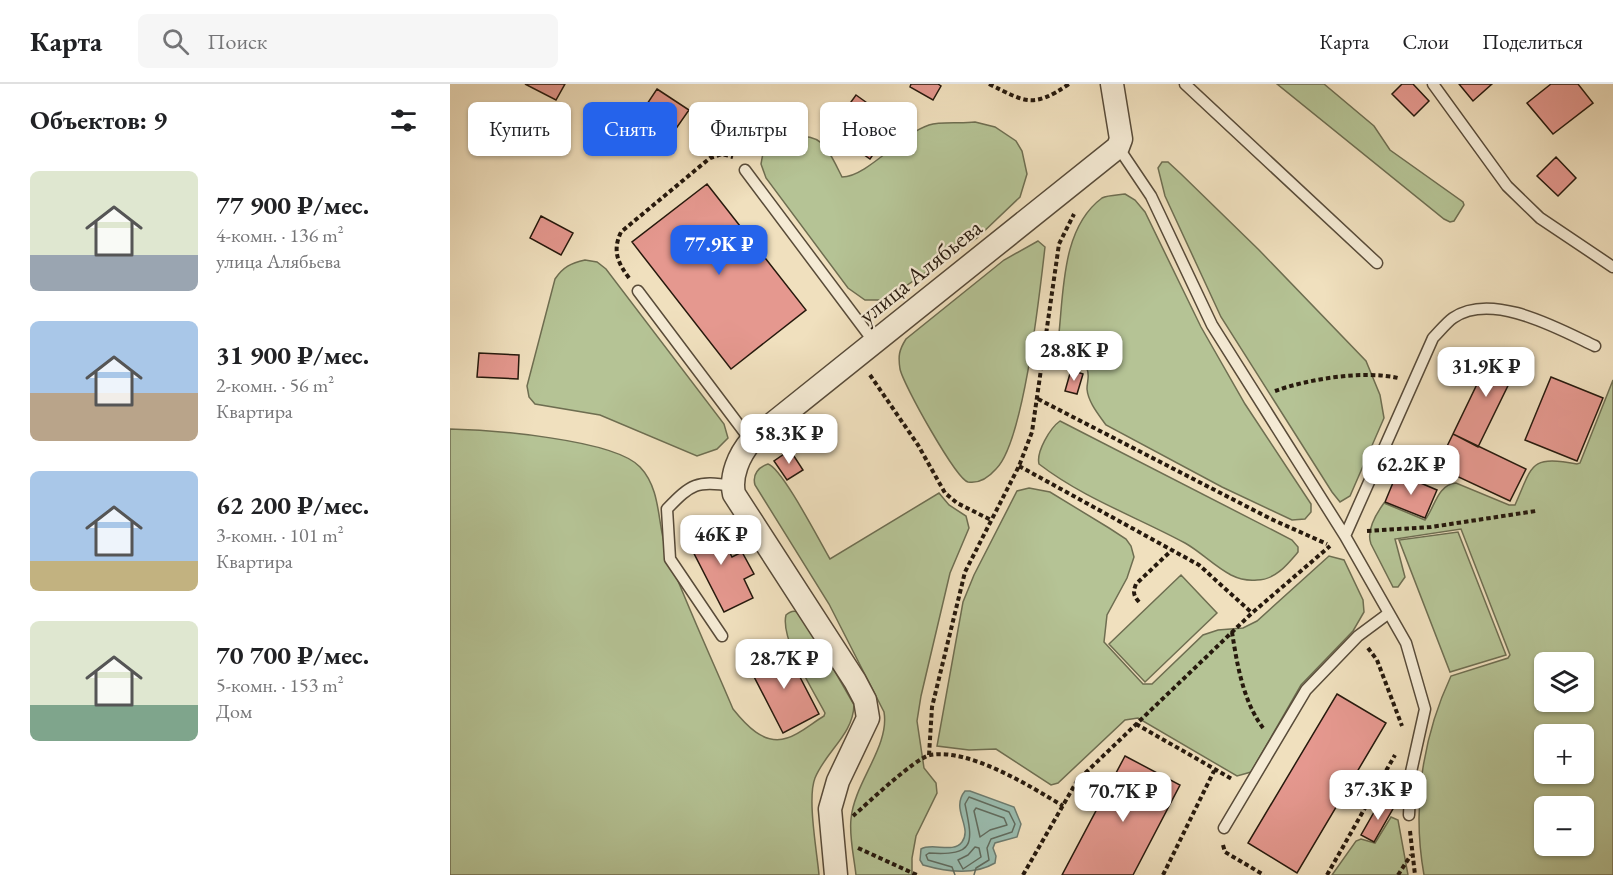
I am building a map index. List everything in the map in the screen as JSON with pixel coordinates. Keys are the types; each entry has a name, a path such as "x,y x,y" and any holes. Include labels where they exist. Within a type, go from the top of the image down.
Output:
{"street":[{"path":"1112,84 1121,139 1118,147"},
{"name":"улица Алябьева","path":"733,490 739,459 751,441 1118,147"},
{"path":"733,490 865,700 868,718 838,781 830,809 836,875"}],"lane":[{"path":"1185,84 1377,263"},
{"path":"1433,84 1507,186 1540,218 1613,267"},
{"path":"1118,147 1151,196 1212,325 1345,536 1406,643 1425,709 1411,772 1409,815"},
{"path":"745,170 874,342"},
{"path":"638,291 751,441"},
{"path":"1345,536 1434,338 1454,317 1482,308 1501,309 1520,314 1595,346"},
{"path":"722,636 670,559 667,509 687,489 708,482 733,490"},
{"path":"1224,828 1306,690 1358,636 1389,613"}],"path":[{"path":"989,84 1023,101 1034,102 1069,84"},
{"path":"638,291 620,265 615,249 621,232 710,158 728,154 737,159 745,170"},
{"path":"929,755 932,707 964,572 1018,466 1032,432 1059,244 1075,213"},
{"path":"857,357 918,445 945,493 957,503 991,520"},
{"path":"1258,398 1288,387 1347,376 1391,376 1414,381"},
{"path":"1038,399 1148,456"},
{"path":"1018,466 1199,565 1252,613"},
{"path":"1023,875 1077,781 1252,613 1330,545"},
{"path":"1139,602 1133,591 1136,584 1173,549"},
{"path":"1232,632 1237,664 1247,696 1260,725 1274,743"},
{"path":"1358,636 1377,660 1403,729"},
{"path":"1136,724 1214,771 1248,788"},
{"path":"1327,875 1397,751"},
{"path":"917,875 831,836 897,777 929,755 969,758 1028,785 1063,806"},
{"path":"1163,875 1214,771"},
{"path":"1409,815 1415,875"},
{"path":"1224,828 1222,838 1225,852 1264,875"},
{"path":"1398,875 1412,855"}],"green space":[{"path":"1277,84 1324,84 1374,126 1390,150 1463,202 1464,205 1454,221 1444,219"},
{"path":"975,122 995,127 1016,141 1022,151 1027,174 1020,197 977,238 885,300 865,300 848,288 766,178 761,164 762,156 808,156 808,137 812,138 820,142 820,156 831,156 842,177 862,170 882,156 917,156 917,131 939,123"},
{"path":"1162,162 1168,162 1259,250 1366,361 1380,395 1384,418 1350,496 1340,502 1221,317 1165,196 1158,168"},
{"path":"1125,194 1135,200 1145,212 1201,327 1245,404 1311,504 1311,512 1305,519 1292,520 1222,487 1106,425 1089,399 1087,369 1067,360 1061,353 1058,342 1063,284 1071,245 1078,227 1088,211 1102,198"},
{"path":"1038,241 1045,247 1029,364 1015,429 1006,453 996,469 984,479 968,482 942,449 910,393 900,369 900,350 906,339 1004,260"},
{"path":"585,260 597,262 606,269 724,424 728,438 717,449 697,456 600,415 535,404 529,397 527,386 555,279 568,266"},
{"path":"1613,380 1613,875 1424,875 1419,824 1422,774 1441,700 1451,676 1508,658 1510,655 1461,529 1395,539 1405,577 1398,587 1393,587 1371,544 1370,534 1373,523 1384,503 1425,520 1440,492 1456,483 1509,505 1515,505 1530,472 1541,462 1580,463"},
{"path":"1060,421 1292,540 1298,547 1298,552 1280,571 1269,577 1250,580 1231,575 1185,543 1092,497 1039,464 1040,453 1045,441"},
{"path":"450,429 521,434 579,443 626,457 640,467 647,476 656,497 667,553 733,709 749,727 771,739 779,740 801,732 825,713 799,664 785,625 786,615 791,612 795,611 803,616 854,705 849,725 820,768 813,787 812,811 819,875 450,875"},
{"path":"768,464 791,491 830,559 939,493 949,505 966,516 969,528 950,573 917,721 924,768 936,783 937,793 916,836 912,875 856,875 851,819 858,792 882,738 884,712 829,604 755,485 754,478 757,472"},
{"path":"1029,488 1050,492 1126,539 1131,546 1134,557 1127,578 1107,615 1104,642 1143,684 1152,684 1203,635 1218,630 1243,628 1257,621 1329,556 1344,560 1363,600 1364,612 1353,631 1301,685 1251,772 1237,776 1138,718 1125,720 1058,783 1051,785 996,749 969,750 937,746 963,602 974,575 1017,491"},
{"path":"1458,532 1506,655 1450,672 1399,540"},
{"path":"1181,575 1217,613 1145,682 1109,644"},
{"path":"1391,817 1398,820 1408,875 1332,875 1356,841 1361,839 1375,843"}],"water":[{"path":"965,791 1014,807 1021,824 1017,837 995,843 993,848 996,856 995,863 987,867 970,871 951,871 923,865 920,860 921,849 926,847 948,848 962,842 965,830 960,804"}],"building":[{"path":"525,84 565,84 556,100"},
{"path":"911,84 941,86 933,100 910,87"},
{"path":"1402,84 1413,84 1429,101 1414,116 1392,94"},
{"path":"1459,84 1492,84 1473,101"},
{"path":"1551,84 1578,84 1593,103 1553,134 1527,103"},
{"path":"657,89 677,102 648,102"},
{"path":"856,95 866,102 851,102"},
{"path":"677,102 689,110 677,127"},
{"path":"1556,157 1576,178 1558,196 1537,176"},
{"path":"707,184 806,310 731,369 632,242"},
{"path":"541,216 573,233 561,255 530,238"},
{"path":"1494,349 1520,361 1478,447 1453,434"},
{"path":"479,353 519,355 518,379 477,377"},
{"path":"1071,370 1083,374 1077,394 1065,391"},
{"path":"1551,377 1603,398 1577,461 1525,440"},
{"path":"1453,434 1526,469 1510,501 1437,467"},
{"path":"790,450 803,470 787,480 774,461"},
{"path":"1397,473 1437,490 1425,518 1385,502"},
{"path":"713,519 732,557 742,552 754,574 744,579 753,598 724,612 684,534"},
{"path":"785,648 819,714 783,733 749,667"},
{"path":"1337,694 1386,723 1297,873 1248,843"},
{"path":"1125,756 1180,785 1133,875 1062,875"},
{"path":"1381,800 1394,807 1374,842 1361,835"}]}
